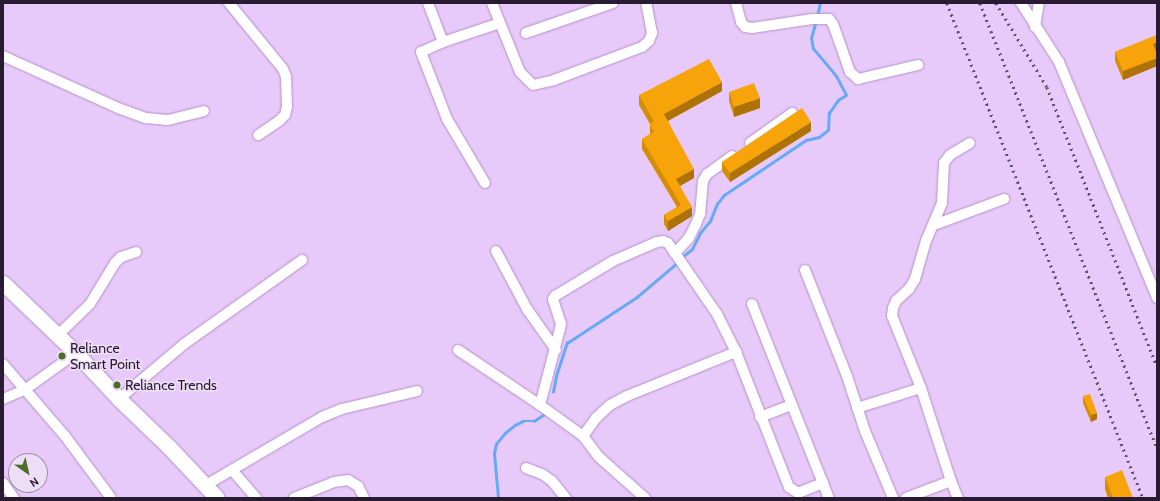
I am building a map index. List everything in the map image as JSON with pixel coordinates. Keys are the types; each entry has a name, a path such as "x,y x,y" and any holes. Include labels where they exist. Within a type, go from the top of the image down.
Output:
{"main road":[{"path":"3,283 76,353 119,399 206,485 217,498"}],"street":[{"path":"229,3 283,69 286,77 287,107 284,115 279,121 258,135"},
{"path":"428,3 443,42"},
{"path":"492,3 520,72 533,85 554,80 642,47 649,41 652,33 646,3"},
{"path":"526,33 613,3"},
{"path":"736,3 741,22 745,26 752,28 812,19 829,19 834,24 850,72 858,79 918,65"},
{"path":"1021,3 1035,27 1059,62 1154,283 1157,298"},
{"path":"1035,27 1039,3"},
{"path":"485,183 447,119 421,52 443,42 500,23"},
{"path":"3,56 118,108 146,118 168,120 204,111"},
{"path":"677,254 689,238 700,214 703,181 707,174 792,113"},
{"path":"958,498 951,482 921,388 892,316 892,308 896,301 909,289 915,279 926,241 942,203 944,163 950,155 970,143"},
{"path":"934,225 1004,199"},
{"path":"540,405 556,350 560,324 554,305 553,299 555,296 613,261 657,242 663,241 668,244 677,254 716,314 736,352 760,417 789,487 798,492 823,483"},
{"path":"496,250 527,309 556,350"},
{"path":"57,336 90,304 115,263 121,258 136,252"},
{"path":"119,399 184,344 302,260"},
{"path":"805,270 893,498"},
{"path":"752,304 829,498"},
{"path":"458,350 540,405 582,436 599,457 645,498"},
{"path":"582,436 596,418 610,405 627,396 736,352"},
{"path":"3,399 26,389 76,353"},
{"path":"3,364 65,436 112,498"},
{"path":"857,408 921,388"},
{"path":"206,485 322,418 342,409 417,391"},
{"path":"760,417 792,405"},
{"path":"526,468 542,474 552,481 566,498"},
{"path":"232,470 256,498"},
{"path":"294,498 334,482 348,480 358,486 364,498"},
{"path":"906,498 951,482"},
{"path":"3,484 14,498"}],"building":[{"path":"1157,35 1157,42 1153,44 1157,58 1123,71 1115,52"},
{"path":"709,59 722,82 664,114 694,169 676,179 692,207 668,221 664,215 681,205 642,139 654,132 650,124 654,121 639,95"},
{"path":"754,83 760,98 734,107 729,92"},
{"path":"802,108 811,122 730,173 722,162"},
{"path":"1090,394 1097,413 1091,415 1083,396"},
{"path":"1122,470 1133,498 1113,498 1105,477"}],"waterway":[{"path":"817,16 820,3"},
{"path":"681,258 692,249 700,233 710,221 717,204 724,195 806,140 819,137 828,130 829,113 838,100 846,95 836,76 813,49 811,38 816,21"},
{"path":"553,392 556,376 567,343 637,297 678,262"},
{"path":"498,498 494,453 496,444 505,433 515,425 523,421 534,421 543,415"}],"railway":[{"path":"947,3 1143,498"},
{"path":"980,3 1157,447"},
{"path":"996,3 1047,87 1157,366"}],"place":[{"name":"Reliance Smart Point","path":"62,356"},
{"name":"Reliance Trends","path":"117,385"}]}
